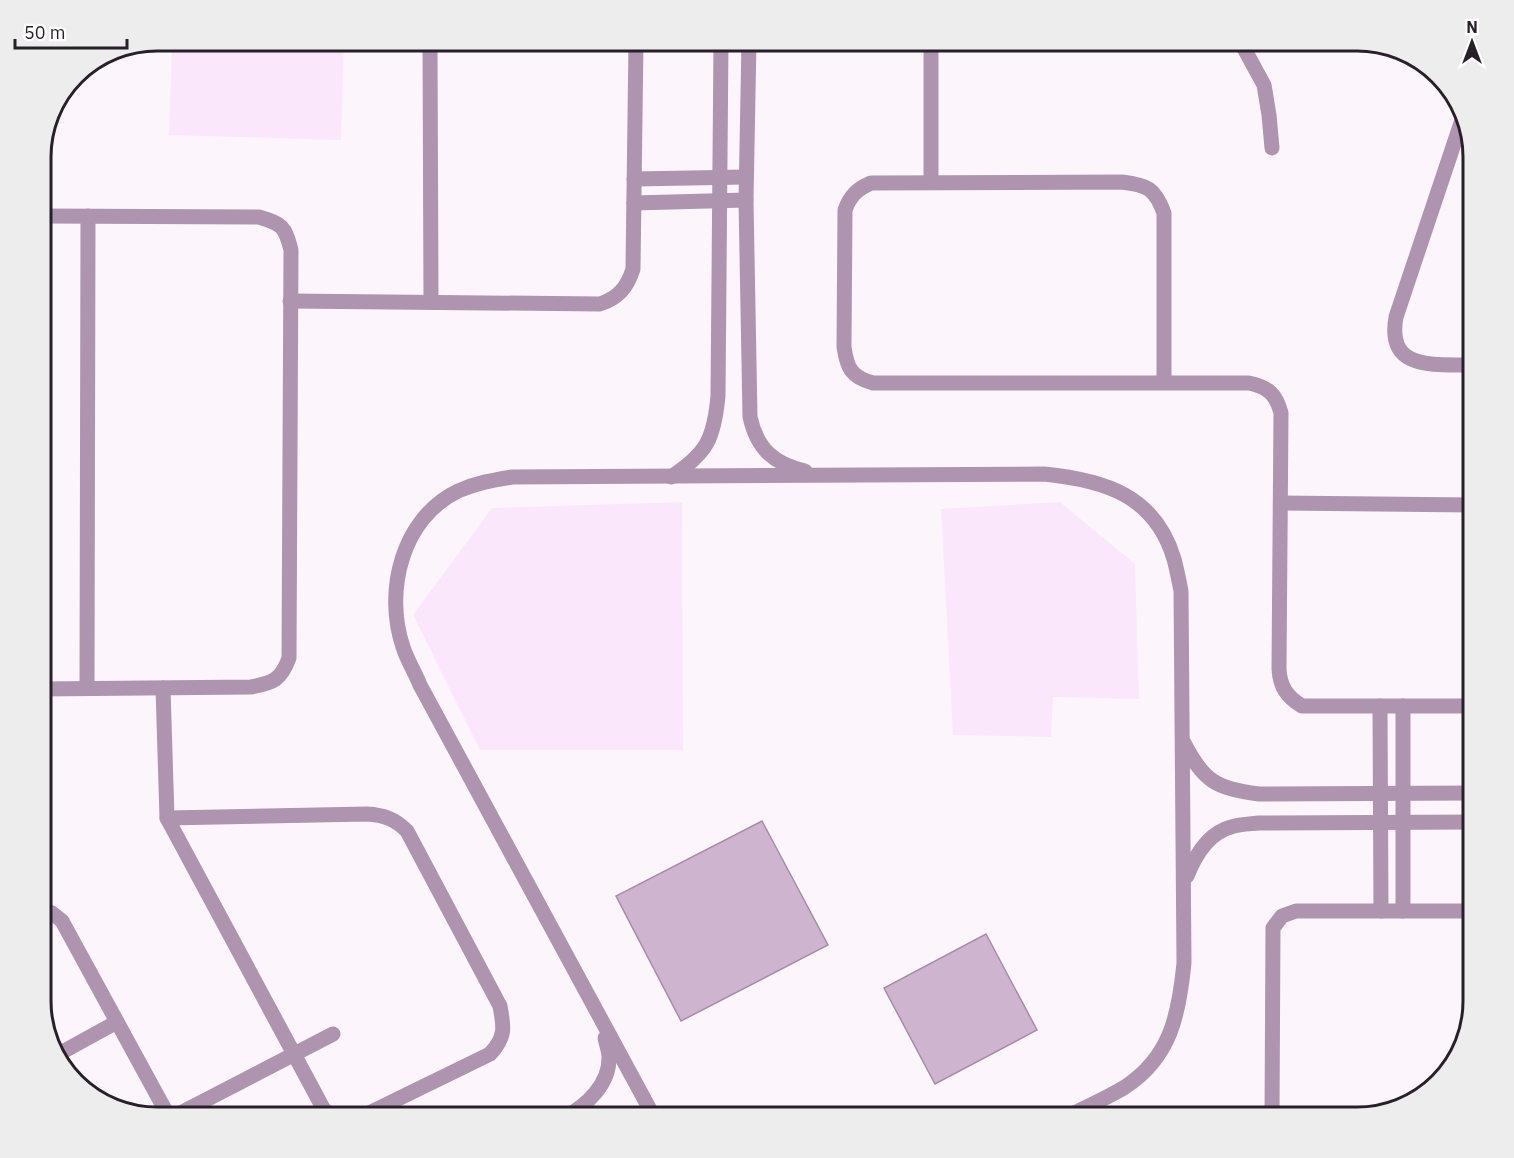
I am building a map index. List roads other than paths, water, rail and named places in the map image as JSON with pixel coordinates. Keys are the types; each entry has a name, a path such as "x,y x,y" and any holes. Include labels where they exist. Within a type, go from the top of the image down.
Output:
{"street":[{"path":"429,51 431,301"},
{"path":"290,301 600,304 612,300 629,283 633,269 636,51"},
{"path":"671,477 697,457 710,438 716,421 721,51"},
{"path":"748,51 746,200 748,393 753,430 758,443 788,467 825,476"},
{"path":"931,51 931,182"},
{"path":"1246,51 1264,85 1272,148"},
{"path":"1459,129 1396,317 1394,332 1397,344 1410,360 1422,363 1463,365"},
{"path":"634,179 746,177"},
{"path":"1164,383 1164,213 1158,196 1148,188 1122,182 871,183 860,188 849,200 845,210 844,347 846,362 861,380 873,383 1164,383 1249,383 1262,386 1272,392 1281,413 1279,669 1284,690 1291,700 1302,706 1463,706"},
{"path":"634,203 746,200"},
{"path":"51,216 259,217 279,223 287,235 291,250 289,658 284,671 277,679 267,684 251,687 51,689"},
{"path":"87,688 88,216"},
{"path":"648,1107 402,647 394,607 396,578 403,554 415,529 434,508 456,492 478,483 512,477 1044,474 1078,477 1105,485 1132,497 1149,513 1165,536 1177,570 1181,591 1184,963 1182,984 1176,1018 1160,1053 1147,1069 1125,1086 1087,1107"},
{"path":"1281,503 1463,505"},
{"path":"163,688 167,818 322,1107"},
{"path":"1380,706 1381,911"},
{"path":"1403,706 1403,911"},
{"path":"1182,740 1196,767 1214,782 1233,790 1259,794 1463,793"},
{"path":"167,818 367,814 382,815 397,821 406,831 500,1006 503,1023 502,1035 499,1044 490,1053 383,1107"},
{"path":"1183,884 1202,847 1229,827 1259,823 1463,822"},
{"path":"1272,1107 1273,928 1282,916 1296,911 1463,912"},
{"path":"51,913 62,921 165,1107"},
{"path":"579,1107 597,1092 605,1077 609,1058 601,1020"},
{"path":"64,1051 117,1022"},
{"path":"192,1107 333,1034"}]}
